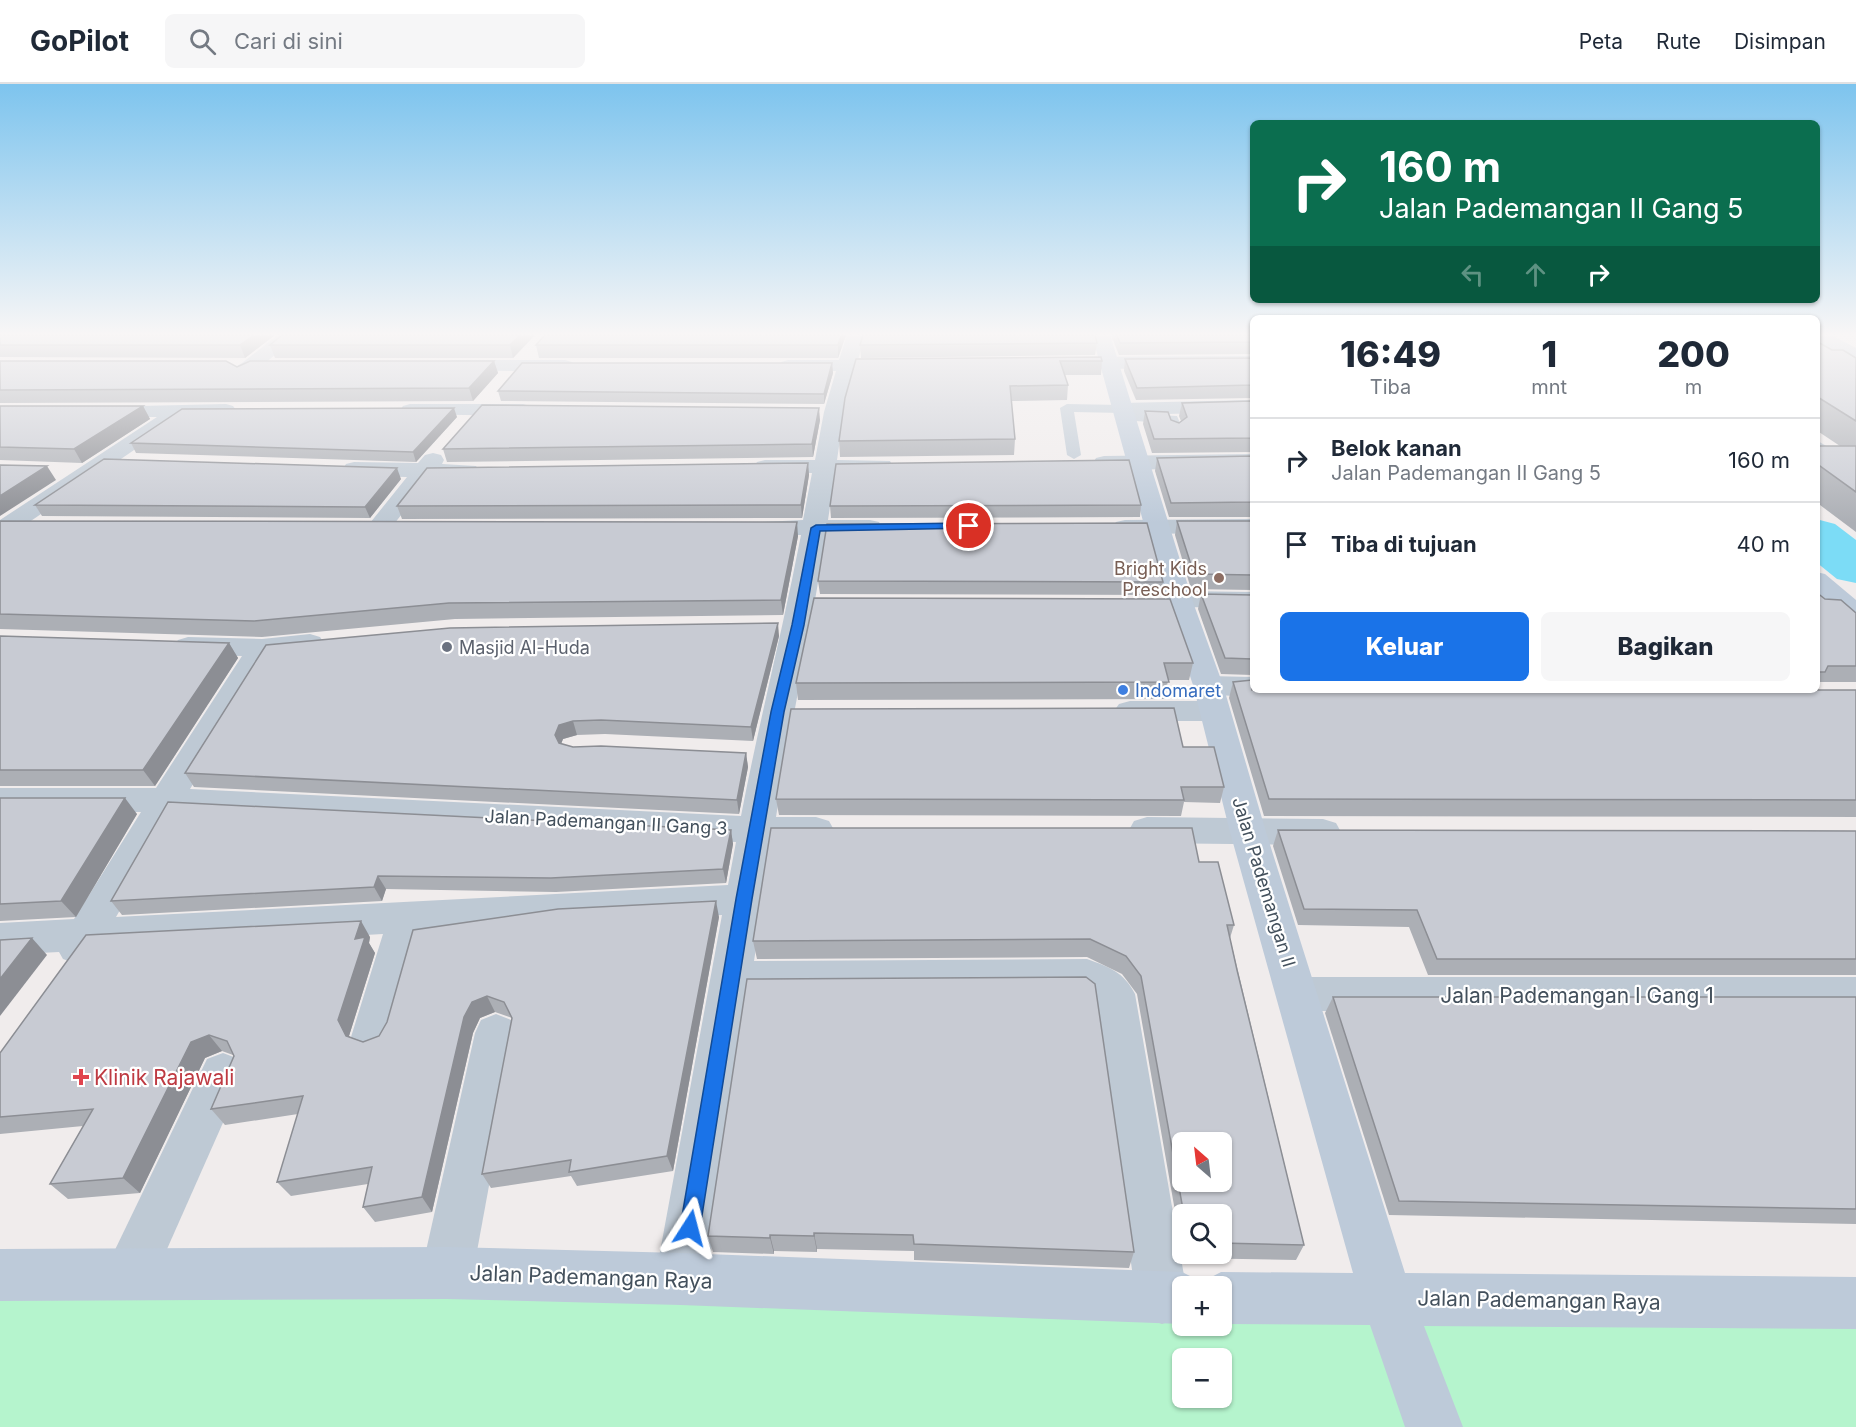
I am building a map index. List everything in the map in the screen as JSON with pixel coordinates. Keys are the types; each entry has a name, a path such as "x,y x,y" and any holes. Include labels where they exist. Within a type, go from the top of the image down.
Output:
{"street":[{"path":"4,528 201,398"},
{"path":"378,528 423,471 490,398"},
{"path":"681,1280 757,830 755,755 789,712 799,615 826,466 823,412 829,398"},
{"name":"Jalan Pademangan II","path":"1119,398 1158,526 1172,603 1211,698 1248,832 1392,1314 1434,1427"},
{"path":"1123,413 1250,406"},
{"path":"79,411 241,410"},
{"path":"384,410 539,410"},
{"path":"1064,459 1137,462 1250,460"},
{"path":"54,471 139,462"},
{"path":"743,467 898,465"},
{"path":"328,468 423,471 494,470"},
{"path":"4,528 52,525"},
{"path":"1102,527 1250,526"},
{"path":"733,528 898,527"},
{"path":"1820,583 1851,609"},
{"path":"1172,603 1250,600"},
{"path":"1820,605 1851,609"},
{"path":"167,645 262,648 342,640"},
{"path":"55,980 89,933 166,800 262,648"},
{"path":"1096,711 1211,698 1250,687"},
{"name":"Jalan Pademangan II Gang 3","path":"0,800 166,800 757,830 852,830"},
{"path":"1115,830 1359,832"},
{"path":"0,939 407,919 744,899"},
{"path":"374,1037 407,919"},
{"path":"731,978 1087,976 1103,982 1114,994 1172,1298"},
{"name":"Jalan Pademangan I Gang 1","path":"1297,994 1856,994"},
{"path":"447,1274 496,1033"},
{"path":"130,1274 223,1073"},
{"name":"Jalan Pademangan Raya","path":"0,1275 447,1274 1172,1298"},
{"name":"Jalan Pademangan Raya","path":"1232,1299 1392,1314 1856,1303"}],"lane":[{"path":"1064,459 1067,408 1172,419 1176,430"},
{"path":"1820,447 1852,468"}],"green space":[{"path":"0,1277 1172,1293 1172,1336 1232,1336 1232,1294 1856,1303 1856,1427 0,1427"}],"building":[{"path":"845,398 1011,398 1015,439 839,441"},
{"path":"1820,398 1820,398 1856,398 1856,421"},
{"path":"1250,401 1250,438 1154,439 1145,411 1168,412 1171,420 1179,423 1187,417 1182,403"},
{"path":"482,405 819,408 812,444 443,449"},
{"path":"0,406 143,406 74,449 0,447"},
{"path":"454,408 413,452 131,443 182,409"},
{"path":"1820,446 1856,446 1856,492 1820,466"},
{"path":"1250,456 1250,502 1171,503 1157,458"},
{"path":"104,459 397,468 365,507 35,505"},
{"path":"1129,460 1141,505 830,506 836,464"},
{"path":"808,463 801,505 397,506 427,468"},
{"path":"0,465 47,466 0,496"},
{"path":"0,521 797,522 781,600 449,603 254,621 0,614"},
{"path":"1177,521 1250,521 1250,575 1194,574"},
{"path":"1147,523 1163,582 818,581 827,524"},
{"path":"1201,594 1250,595 1250,659 1225,658"},
{"path":"1820,595 1825,599 1841,600 1856,613 1856,666 1828,666 1825,672 1820,672"},
{"path":"814,598 1170,599 1193,663 1164,663 1169,682 796,683"},
{"path":"778,623 751,727 601,720 573,721 559,725 555,735 559,743 573,747 601,746 746,753 737,800 185,773 266,645 450,628"},
{"path":"0,636 229,643 143,770 0,770"},
{"path":"1250,680 1250,693 1820,693 1820,690 1856,690 1856,800 1269,799 1233,682"},
{"path":"1174,708 1183,747 1214,747 1224,787 1181,787 1184,800 776,799 791,709"},
{"path":"0,798 125,798 61,901 0,904"},
{"path":"168,802 731,830 723,869 551,878 378,876 374,887 111,901"},
{"path":"771,828 1192,828 1199,862 1218,862 1234,925 1227,925 1237,970 1304,1245 1232,1243 1232,1204 1182,1204 1180,1192 1232,1192 1232,1132 1172,1132 1172,1148 1141,976 1126,956 1090,939 753,941"},
{"path":"1278,830 1856,831 1856,959 1437,959 1417,910 1304,909"},
{"path":"716,901 667,1156 569,1172 571,1160 482,1174 512,1018 504,1002 487,996 472,1002 464,1017 422,1197 363,1207 372,1167 277,1182 303,1096 211,1109 234,1056 227,1041 209,1035 191,1042 123,1178 50,1184 93,1109 0,1117 0,1053 86,935 361,921 355,939 365,937 338,1020 346,1036 363,1042 379,1036 387,1022 413,930 558,909"},
{"path":"32,938 0,979 0,940"},
{"path":"1086,977 1095,984 1134,1252 914,1244 913,1235 814,1233 814,1236 770,1235 770,1238 708,1236 747,979"},
{"path":"1333,997 1856,997 1856,1209 1399,1201"}],"waterway":[{"path":"1820,538 1856,567"}],"place":[{"name":"Bright Kids Preschool","path":"1219,578"},
{"name":"Masjid Al-Huda","path":"447,647"},
{"name":"Indomaret","path":"1123,690"},
{"name":"Klinik Rajawali","path":"81,1077"}],"route":[{"path":"690,1228 777,712 798,625 800,604 816,528 969,526"}]}
